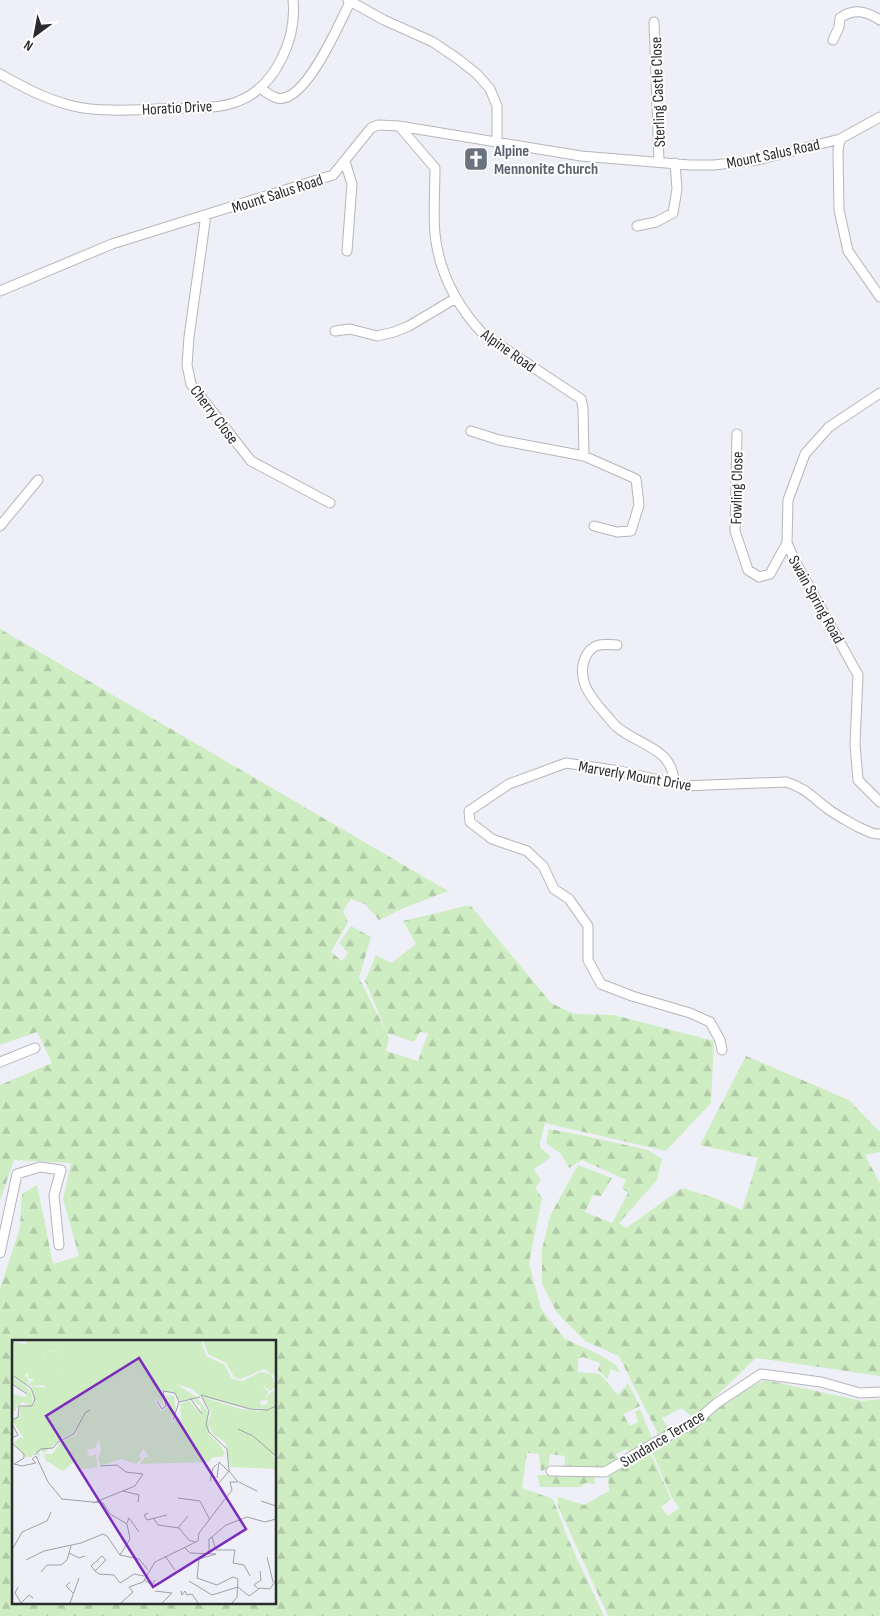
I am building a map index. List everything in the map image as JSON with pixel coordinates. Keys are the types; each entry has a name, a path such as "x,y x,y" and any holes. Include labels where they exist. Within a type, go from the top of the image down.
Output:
{"street":[{"name":"Horatio Drive","path":"0,74 37,94 75,107 120,110 209,107 239,102 260,88 275,72 290,40 294,9 293,0"},
{"path":"260,88 277,98 286,97 309,78 325,52 349,1 433,42 477,74 490,89 497,106 498,142"},
{"path":"833,40 839,27 840,18 846,14 854,11 863,12 880,20"},
{"name":"Sterling Castle Close","path":"654,22 659,161"},
{"path":"880,117 840,139 838,151 839,210 848,251 880,297"},
{"name":"Mount Salus Road","path":"0,291 112,244 333,175 371,128 378,125 399,126 581,156 714,165 757,160 840,139"},
{"name":"Alpine Road","path":"399,126 435,168 435,234 440,262 450,289 470,320 483,334 581,399 584,408 584,456"},
{"path":"345,162 352,184 347,251"},
{"path":"637,226 656,222 673,213 676,189 674,163"},
{"name":"Cherry Close","path":"206,215 189,337 187,365 191,384 251,461 330,504"},
{"path":"335,331 350,329 377,336 394,332 410,326 456,298"},
{"name":"Swain Spring Road","path":"880,393 829,427 805,454 788,500 787,543 796,563 858,675 855,744 858,780 880,802"},
{"path":"471,431 499,440 584,456 636,479 639,506 632,531 617,532 594,526"},
{"name":"Fowling Close","path":"737,434 735,531 748,570 759,577 770,574 787,543"},
{"path":"0,526 38,480"},
{"path":"617,646 600,644 591,648 582,669 583,682 593,700 616,727 663,756 674,771 674,784"},
{"name":"Marverly Mount Drive","path":"722,1050 720,1040 710,1022 690,1013 632,996 601,984 588,960 588,926 569,899 554,889 543,866 527,851 492,839 470,822 470,810 509,784 566,762 620,771 684,786 786,782 810,793 829,810 850,822 874,834 880,834"},
{"path":"0,1062 35,1048"},
{"path":"0,1253 18,1174 40,1167 61,1170 54,1195 59,1245"},
{"name":"Sundance Terrace","path":"552,1471 604,1472 694,1423 717,1404 761,1374 821,1382 860,1392 880,1392"}],"green space":[{"path":"0,629 448,891 406,907 379,920 365,904 351,899 343,911 348,922 331,952 342,961 348,953 339,943 351,926 371,937 359,978 387,1033 365,981 376,955 391,963 416,944 403,921 470,905 551,1003 574,1014 614,1015 714,1041 711,1103 666,1151 545,1123 539,1146 551,1157 534,1169 541,1181 535,1187 542,1198 529,1263 541,1309 565,1339 615,1364 621,1373 611,1369 607,1379 598,1370 600,1363 583,1357 578,1359 578,1372 600,1374 618,1395 628,1383 640,1406 623,1414 630,1426 638,1422 635,1412 640,1409 653,1441 632,1454 626,1449 616,1454 618,1461 604,1467 564,1469 565,1456 550,1454 548,1468 541,1471 539,1454 527,1453 522,1488 553,1499 569,1541 604,1616 0,1616 0,1288 20,1228 22,1194 37,1185 53,1264 79,1256 63,1199 71,1163 14,1160 0,1201 0,1085 52,1063 37,1032 0,1045","holes":["420,1032 428,1033 418,1061 386,1051 389,1038 387,1033 414,1042"]},
{"path":"746,1056 849,1100 880,1132 880,1152 865,1155 880,1183 880,1376 756,1358 693,1418 682,1408 662,1418 670,1431 659,1436 619,1356 585,1341 557,1313 542,1284 542,1249 550,1216 578,1165 612,1178 601,1196 593,1195 585,1212 612,1223 628,1193 622,1188 626,1180 582,1160 569,1168 561,1154 546,1143 549,1129 648,1150 662,1159 657,1180 619,1223 626,1228 682,1188 712,1197 742,1210 758,1158 700,1145"},
{"path":"765,1380 862,1401 880,1399 880,1616 608,1616 558,1506 558,1497 584,1505 609,1491 608,1474 616,1472 650,1452 671,1499 661,1507 668,1516 679,1508 672,1498 652,1452 740,1392"},
{"path":"537,1475 594,1475 595,1484 586,1483 580,1487 540,1487"}],"place":[{"name":"Alpine Mennonite Church","path":"476,159"}]}
